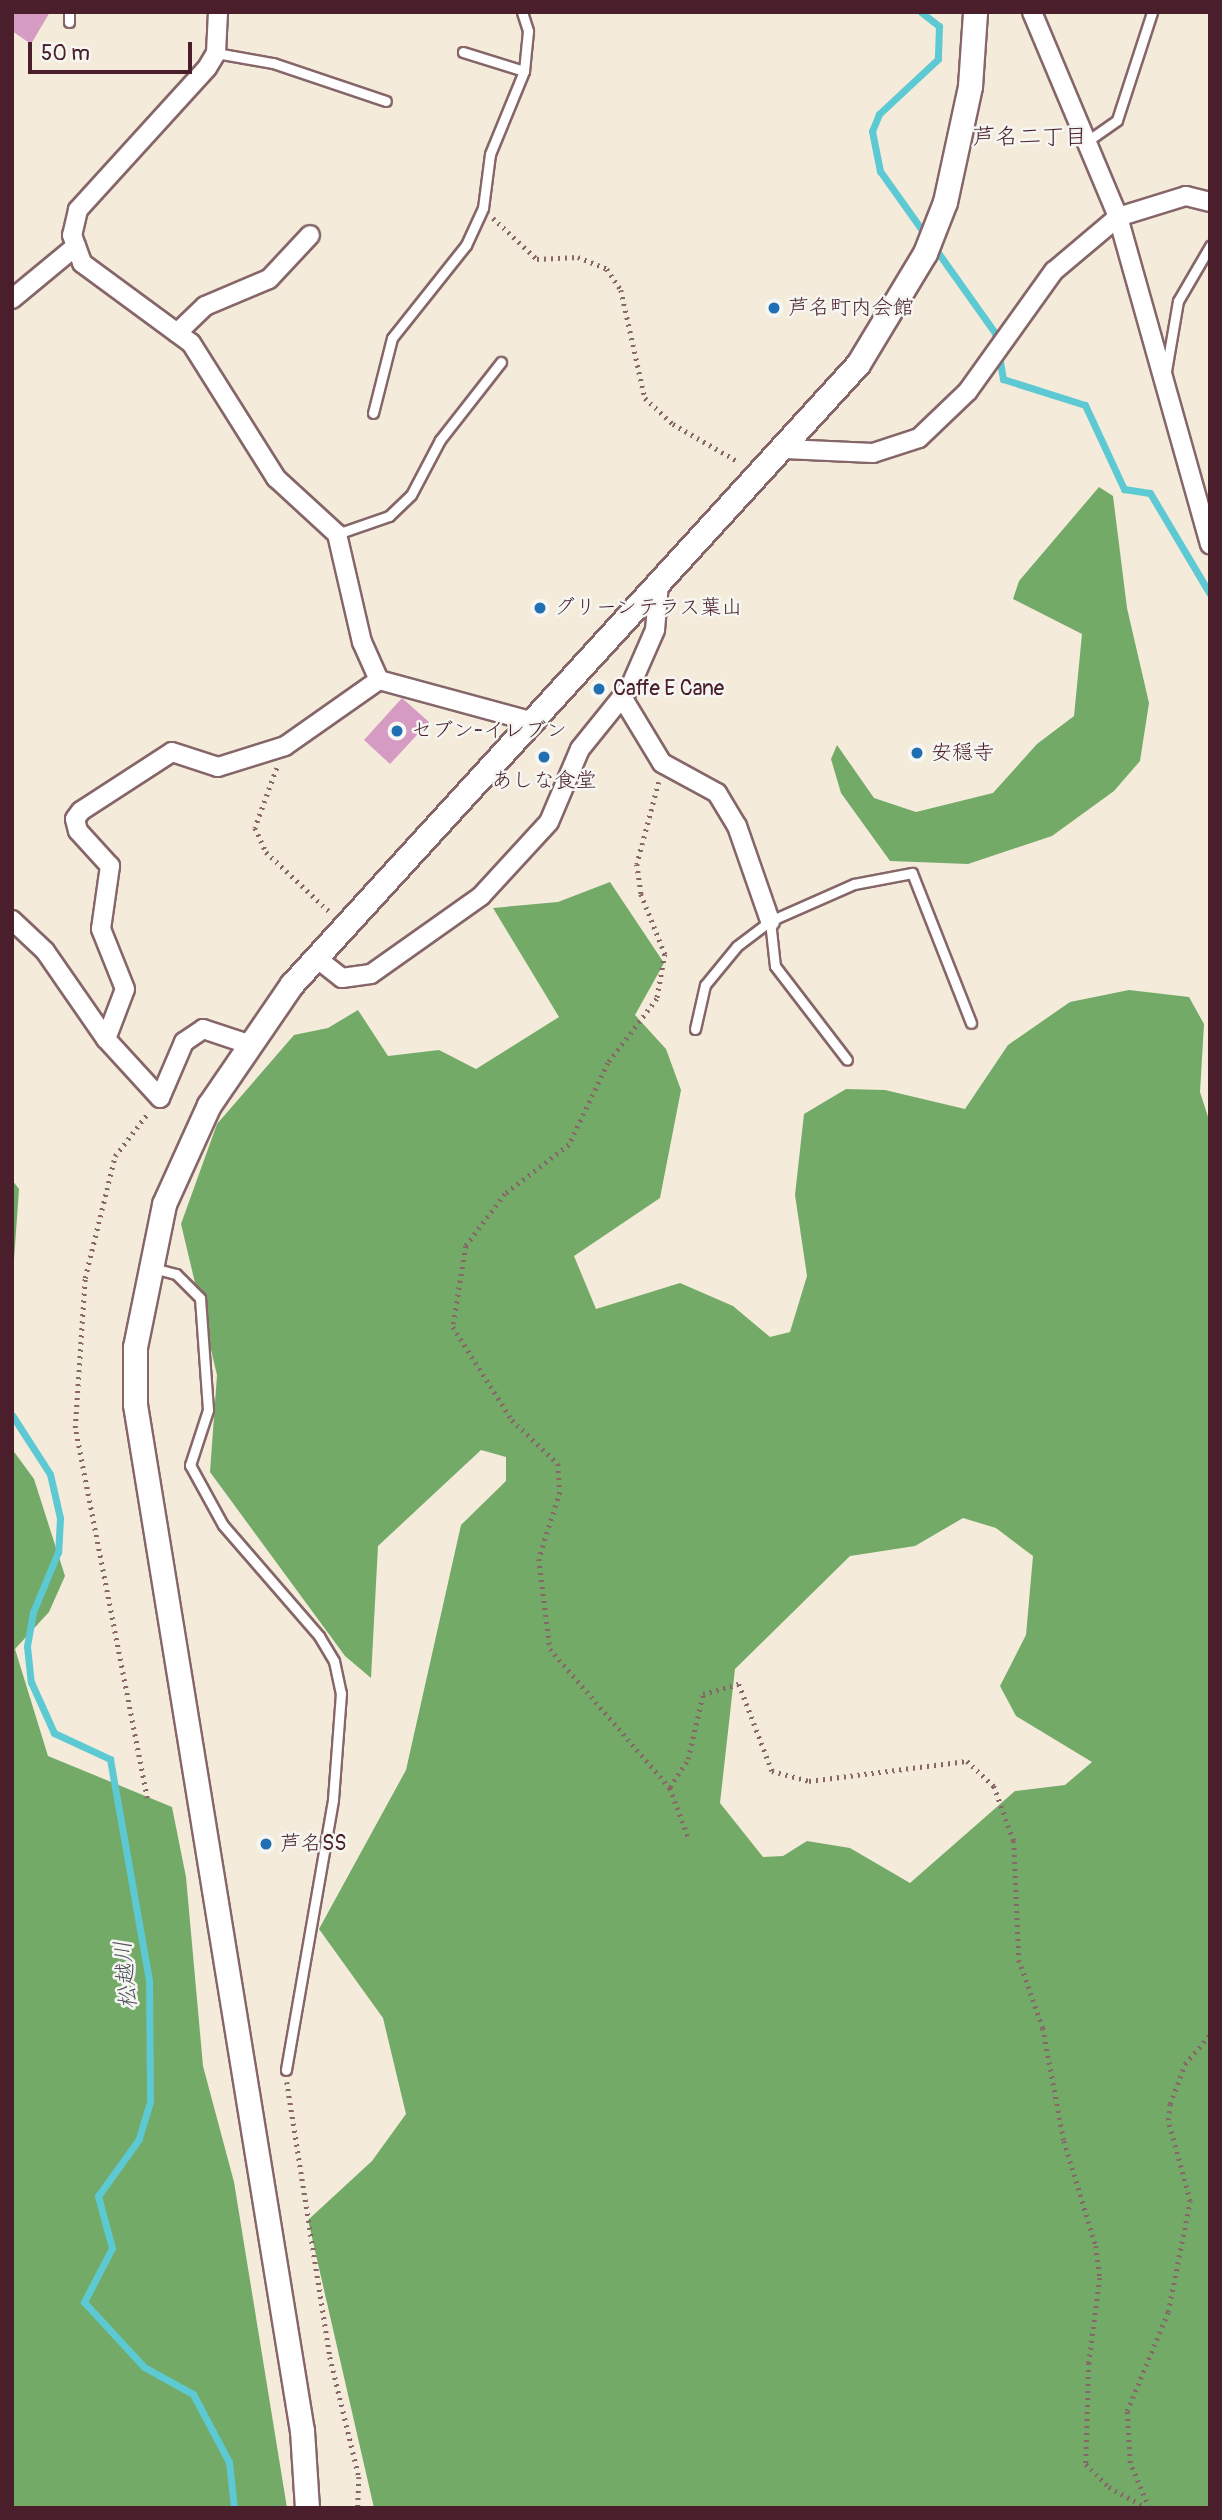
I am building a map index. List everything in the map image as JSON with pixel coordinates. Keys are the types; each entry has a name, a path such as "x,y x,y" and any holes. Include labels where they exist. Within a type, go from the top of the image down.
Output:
{"street":[{"path":"218,12 216,54 78,210 76,246 99,279 191,343 276,478 337,534 362,642 379,680"},
{"path":"307,2508 302,2431 135,1404 135,1347 148,1266 185,1152 245,1043 316,957 530,721 785,450 858,364 925,253 960,150 975,12"},
{"path":"1032,12 1118,216 1166,377 1189,487 1210,544"},
{"path":"785,450 873,453 919,438 968,391 1054,271 1118,216 1186,196 1210,202"},
{"path":"177,333 205,306 269,279 310,235"},
{"path":"12,299 76,246"},
{"path":"316,957 342,978 371,974 481,896 549,822 580,749 622,697 655,630 659,583"},
{"path":"379,680 530,721"},
{"path":"106,1039 125,989 101,929 110,866 75,819 149,761 172,752 218,767 285,746 379,680"},
{"path":"622,697 662,764 718,793 737,826 770,921"},
{"path":"12,920 45,951 106,1039 160,1098 184,1042 203,1029 245,1043"}],"lane":[{"path":"373,413 392,338 467,245 483,208 490,154 524,71 528,31 522,12"},
{"path":"1085,142 1117,120 1152,12"},
{"path":"463,52 524,71"},
{"path":"216,54 273,62 386,101"},
{"path":"1166,377 1178,302 1210,246"},
{"path":"337,534 389,516 411,495 440,440 500,362"},
{"path":"695,1029 705,985 737,946 770,921 854,884 912,873 971,1023"},
{"path":"770,921 775,966 847,1060"},
{"path":"148,1266 176,1274 200,1298 208,1410 190,1465 223,1524 319,1636 334,1661 341,1693 333,1800 286,2070"}],"path":[{"path":"483,208 537,259 578,257 607,269 621,290 645,398 673,425 761,474"},
{"path":"285,746 255,828 266,852 345,925"},
{"path":"662,764 637,864 640,894 665,954 657,999 608,1063 569,1145 505,1194 466,1246 453,1327 512,1420 558,1464 560,1492 539,1559 550,1649 670,1788 689,1839"},
{"path":"147,1798 75,1427 85,1278 115,1156 160,1098"},
{"path":"670,1788 688,1759 703,1694 739,1684 772,1771 808,1781 967,1761 994,1786 1014,1841 1019,1960 1043,2028 1064,2141 1096,2246 1100,2278 1089,2363 1086,2464 1109,2487 1148,2508"},
{"path":"1148,2508 1130,2463 1127,2412 1168,2312 1190,2201 1168,2120 1170,2105 1185,2064 1210,2035"},
{"path":"286,2070 330,2357 359,2477 358,2508"}],"green space":[{"path":"1099,487 1113,496 1127,608 1149,703 1140,761 1114,791 1052,836 968,864 890,861 841,793 831,759 837,745 874,798 916,812 993,793 1037,744 1074,716 1082,634 1013,599 1019,581"},
{"path":"610,882 664,963 635,1015 666,1049 681,1090 660,1198 574,1256 596,1309 680,1283 733,1306 770,1337 790,1332 807,1276 795,1195 804,1114 846,1089 885,1090 965,1109 1008,1045 1070,1002 1129,990 1189,997 1204,1024 1200,1092 1210,1123 1210,2508 374,2508 308,2220 372,2161 406,2114 383,2018 319,1929 406,1770 461,1525 506,1481 506,1457 481,1450 378,1546 371,1678 345,1656 210,1472 217,1375 181,1224 217,1124 294,1035 328,1028 358,1010 388,1056 439,1050 476,1069 559,1017 493,908 558,902","holes":["963,1518 996,1528 1033,1556 1026,1635 1000,1686 1016,1716 1092,1762 1065,1785 1015,1791 910,1883 850,1848 807,1841 783,1856 763,1857 720,1803 735,1669 850,1556 915,1546"]},
{"path":"12,1180 19,1189 12,1288"},
{"path":"12,1449 34,1479 65,1576 49,1612 15,1649 48,1756 172,1807 186,1877 203,2066 234,2182 287,2508 12,2508"}],"building":[{"path":"12,12 50,12 31,44 12,31"},
{"name":"セブン-イレブン","path":"402,698 429,722 390,764 364,740"}],"waterway":[{"path":"921,12 939,26 938,59 879,114 872,131 880,171 995,333 1003,379 1085,405 1124,489 1150,493 1210,594"},
{"name":"松越川","path":"12,1415 50,1474 60,1518 58,1552 33,1612 27,1646 31,1682 54,1733 110,1759 149,1980 150,2102 139,2139 98,2196 112,2248 84,2302 144,2367 193,2394 229,2462 234,2508"}],"place":[{"name":"芦名町内会館","path":"774,308"},
{"name":"グリーンテラス葉山","path":"540,608"},
{"name":"Caffe E Cane","path":"599,689"},
{"name":"セブン-イレブン","path":"397,731"},
{"name":"安穏寺","path":"917,753"},
{"name":"あしな食堂","path":"544,757"},
{"name":"芦名SS","path":"266,1844"}],"district":[{"name":"芦名二丁目","path":"1030,137"}]}
